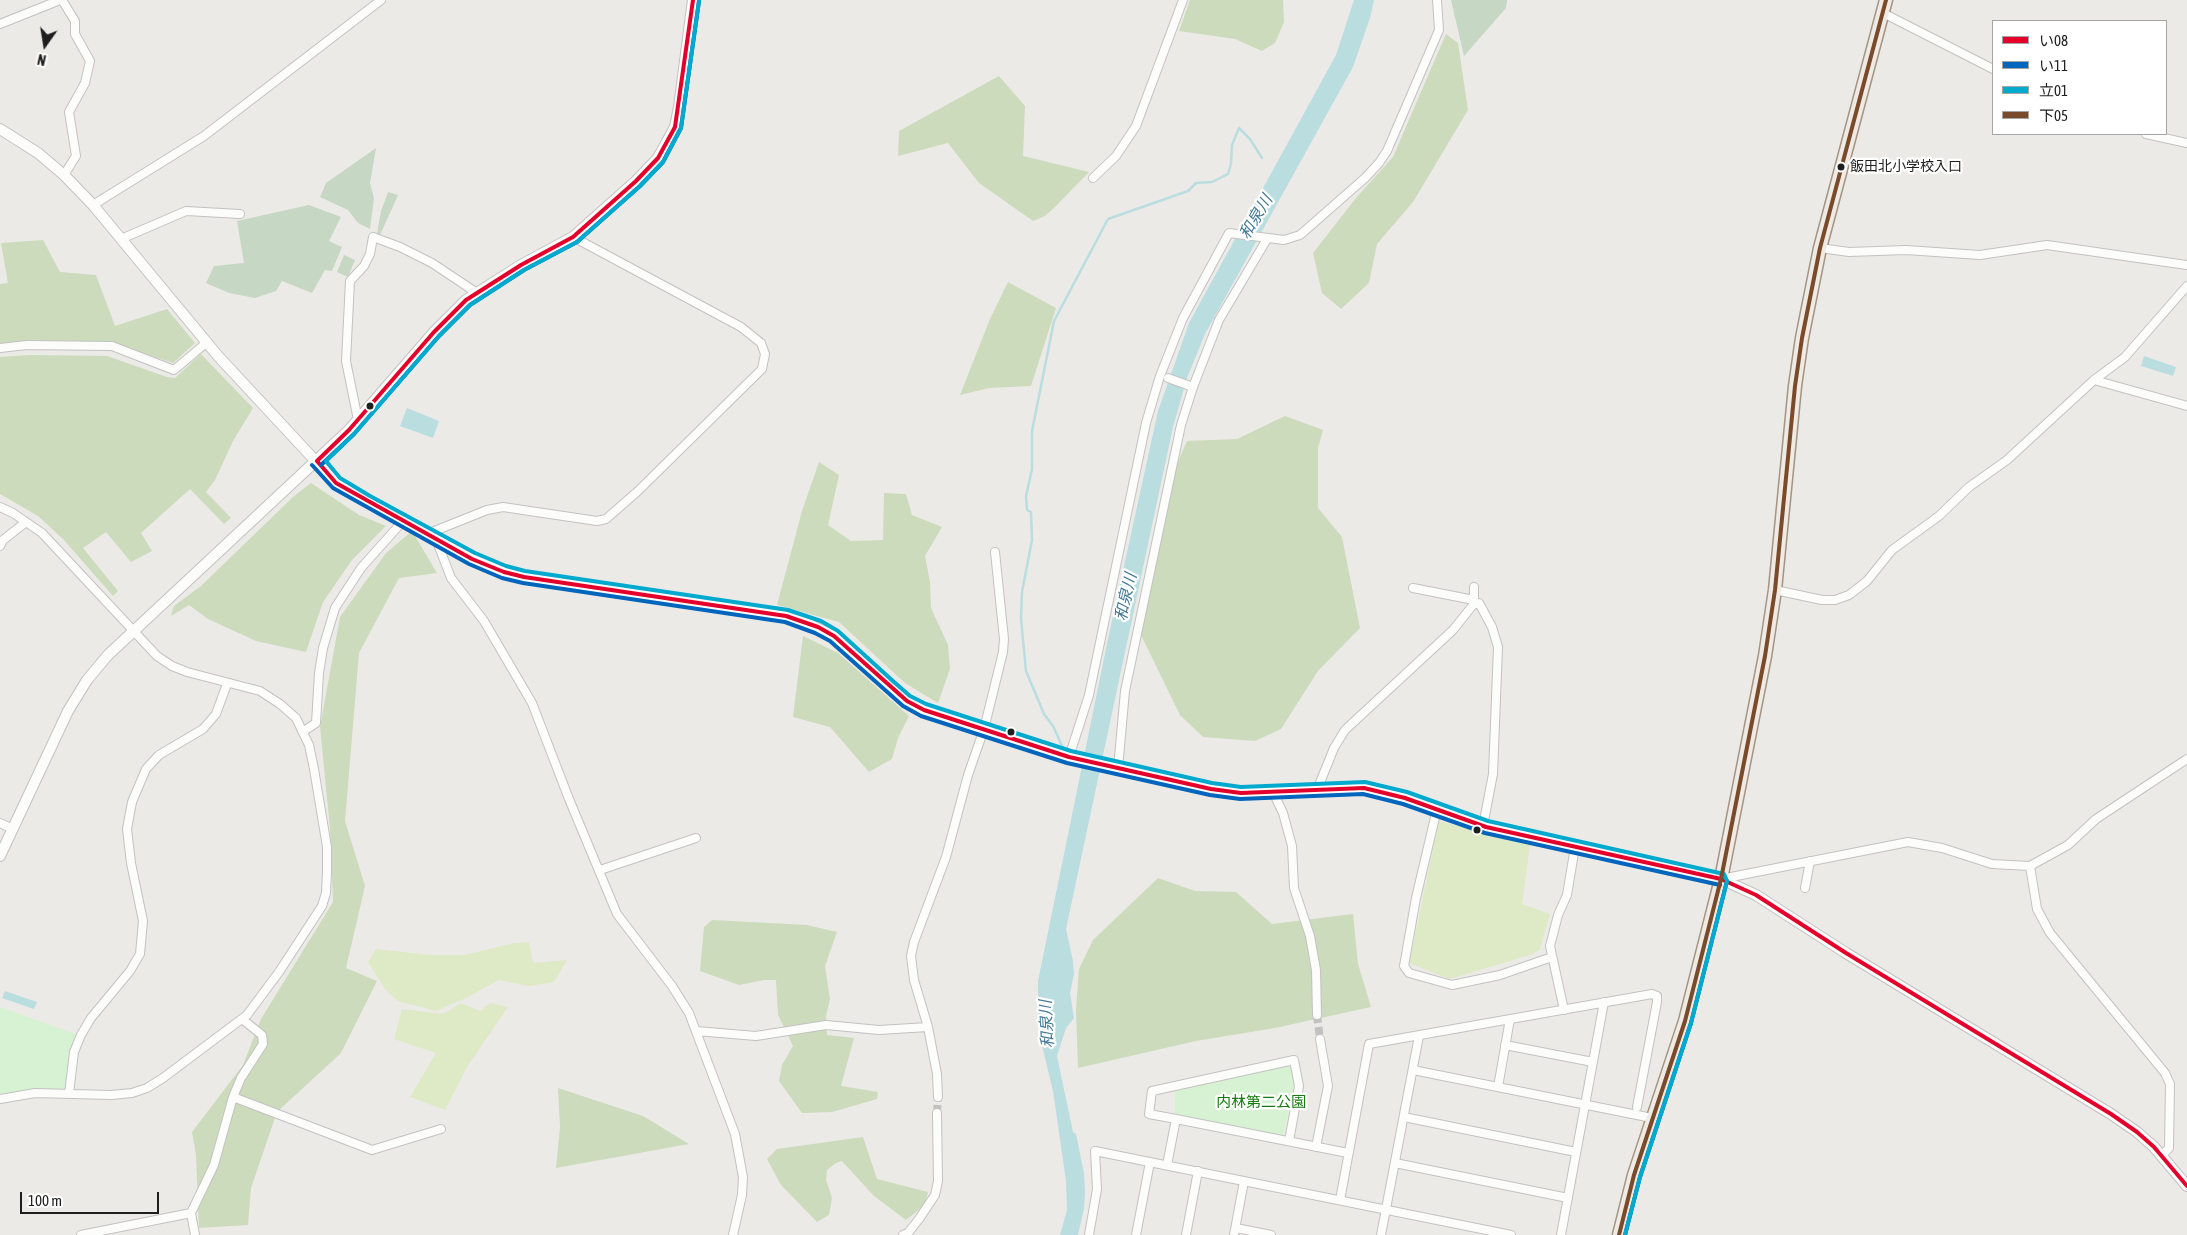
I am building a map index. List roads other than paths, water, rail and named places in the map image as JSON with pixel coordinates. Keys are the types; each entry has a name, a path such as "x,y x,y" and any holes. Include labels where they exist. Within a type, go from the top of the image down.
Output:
{"main road":[{"path":"1619,1235 1634,1175 1685,1021 1721,879 1765,656 1775,590 1795,386 1802,338 1820,248 1886,0"}],"street":[{"path":"0,24 61,0 75,21 74,34 90,61 85,83 69,112 76,156 64,175"},
{"path":"93,206 204,136 381,0"},
{"path":"0,856 68,711 87,680 108,655 317,461 358,420 434,332 466,300 521,265 573,237 636,181 658,158 675,127 693,0"},
{"path":"1093,178 1116,156 1136,126 1183,0"},
{"path":"1069,757 1088,695 1146,423 1160,376 1184,318 1210,265 1229,233 1284,240 1300,235 1365,178 1379,162 1387,151 1438,30 1437,0"},
{"path":"1883,13 1992,68"},
{"path":"0,129 38,153 64,175 121,239 206,343 336,483 472,558 504,572 524,577 767,613 804,622 834,636 907,701 924,710 1069,757 1211,789 1241,793 1364,788 1437,808 1482,826 1721,879 1756,895 1846,953 2111,1114 2137,1132 2162,1156 2187,1186"},
{"path":"2151,135 2187,143"},
{"path":"121,239 186,212 240,214"},
{"path":"358,420 346,361 350,280 364,266 370,254 373,237 400,247 432,263 477,293"},
{"path":"432,537 487,510 503,507 597,522 606,519 638,491 762,369 765,354 761,343 742,327 573,237"},
{"path":"1118,768 1125,691 1189,385 1260,238"},
{"path":"1820,248 1849,252 1906,250 1980,255 2047,245 2187,265"},
{"path":"1775,590 1822,600 1835,600 1849,596 1867,581 1892,550 1939,516 1969,486 2008,460 2094,380 2125,357 2187,286"},
{"path":"0,348 26,345 112,346 174,370 206,343"},
{"path":"1168,378 1189,385"},
{"path":"2094,380 2187,406"},
{"path":"0,507 42,533 157,656 172,666 187,672 260,691 280,704 296,718 304,731 314,769 327,847 326,893 322,906 310,926 248,1015 197,1055 147,1088 132,1093 110,1095 35,1093 0,1099"},
{"path":"304,731 316,723 319,674 323,648 335,608 361,568 403,521"},
{"path":"0,546 3,540 26,522"},
{"path":"432,537 451,578 484,621 532,702 569,799 617,914 672,986 689,1013 734,1134 743,1177 740,1209 733,1235"},
{"path":"938,1097 937,1074 928,1027 914,980 911,956 914,942 946,857 968,775 984,729 1003,652 1004,639 995,552"},
{"path":"1317,790 1334,748 1345,730 1454,630 1474,603 1474,587"},
{"path":"1413,588 1479,603 1492,627 1498,647 1493,774 1482,826"},
{"path":"69,1094 74,1052 81,1034 91,1018 130,971 140,954 143,921 131,863 127,829 132,802 146,769 159,755 203,729 216,714 228,684"},
{"path":"1721,879 1908,842 1942,848 1992,864 2030,869 2068,845 2096,819 2187,759"},
{"path":"1273,792 1283,813 1292,846 1294,888 1310,936 1316,970 1317,1015"},
{"path":"1437,808 1416,898 1404,966 1409,973 1452,985 1500,975 1552,957"},
{"path":"0,823 13,829"},
{"path":"600,870 696,838"},
{"path":"1564,1010 1550,946 1558,915 1568,896 1576,847"},
{"path":"1805,888 1810,862"},
{"path":"2030,869 2037,909 2050,933 2165,1073 2170,1084 2169,1148 2162,1156"},
{"path":"1340,1200 1369,1044 1652,994 1657,996 1637,1107"},
{"path":"1560,1235 1604,1002"},
{"path":"195,1235 191,1213 214,1164 233,1096 241,1078 263,1044 262,1035 242,1019"},
{"path":"1498,1087 1510,1020"},
{"path":"696,1031 756,1036 826,1025 879,1030 928,1027"},
{"path":"1381,1235 1419,1036"},
{"path":"1316,1147 1328,1086 1320,1039"},
{"path":"1505,1045 1593,1062"},
{"path":"1288,1142 1299,1086 1294,1060 1152,1087 1149,1114 1288,1142 1348,1153"},
{"path":"1413,1070 1652,1118"},
{"path":"233,1096 335,1134 372,1150 441,1129"},
{"path":"903,1235 908,1233 935,1195 938,1181 937,1113"},
{"path":"1404,1117 1576,1152"},
{"path":"1167,1165 1176,1119"},
{"path":"1089,1235 1097,1189 1095,1151 1511,1235"},
{"path":"1136,1235 1150,1162"},
{"path":"1395,1163 1568,1198"},
{"path":"1186,1235 1198,1172"},
{"path":"1244,1181 1235,1232 1270,1235"},
{"path":"81,1235 191,1213"}],"water":[{"name":"和泉川","path":"1354,0 1374,0 1370,18 1353,67 1205,334 1187,378 1173,427 1066,929 1073,961 1074,974 1070,993 1074,1018 1066,1028 1057,1056 1073,1132 1076,1134 1084,1173 1085,1192 1084,1209 1078,1235 1060,1235 1067,1210 1066,1181 1053,1091 1041,1041 1038,1018 1038,981 1108,639 1158,411 1189,323 1336,55"},
{"path":"2144,356 2176,367 2173,376 2141,366"},
{"path":"407,408 439,421 433,438 400,426"},
{"path":"5,991 37,1002 34,1009 2,998"}],"waterway":[{"path":"1063,748 1053,726 1044,714 1026,671 1021,619 1022,592 1032,540 1031,512 1027,510 1026,496 1032,469 1032,431 1054,321 1108,219 1188,191 1196,183 1212,182 1228,174 1231,164 1232,145 1239,128 1250,139 1262,158"}],"tunnel":[{"path":"1317,1015 1320,1039"},
{"path":"937,1113 938,1097"}],"place":[{"name":"飯田北小学校入口","path":"1841,167"}],"park label":[{"name":"内林第二公園","path":"1261,1102"}]}
